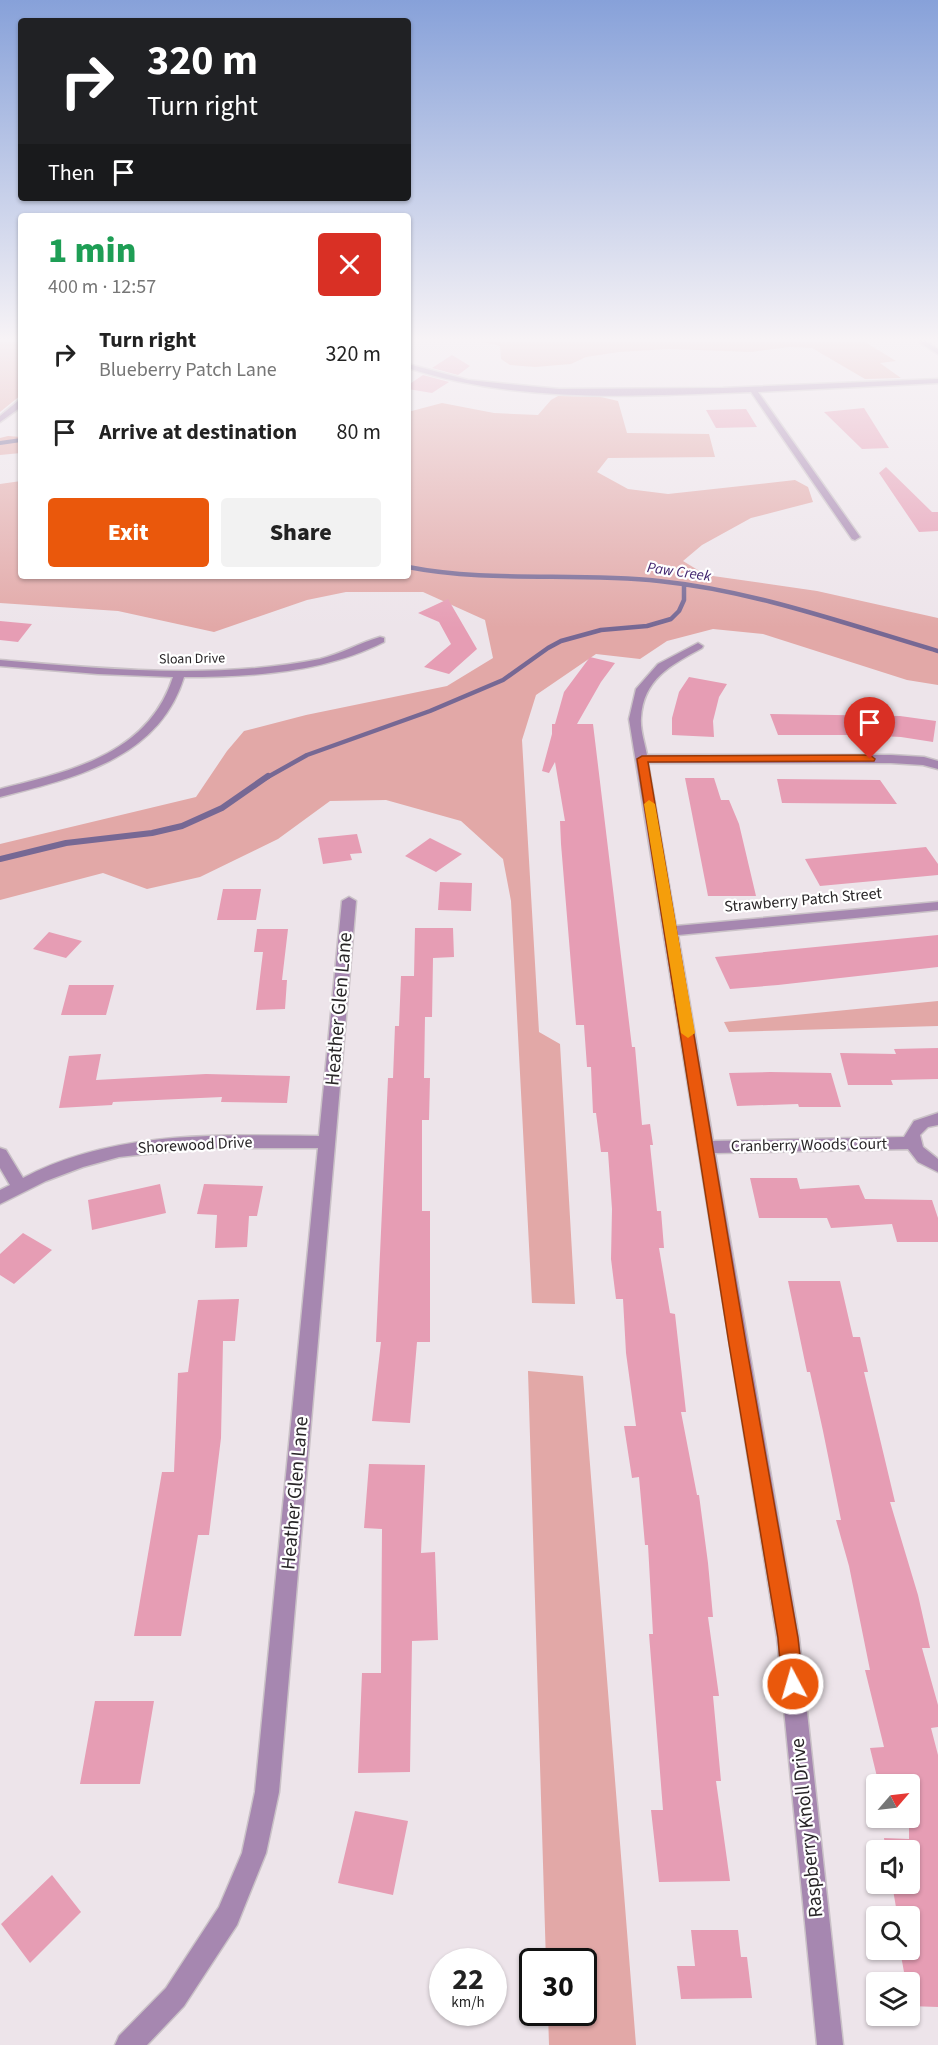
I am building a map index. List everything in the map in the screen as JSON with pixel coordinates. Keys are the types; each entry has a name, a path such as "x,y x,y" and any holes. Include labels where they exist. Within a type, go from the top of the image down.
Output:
{"street":[{"path":"786,437 855,537"},
{"name":"Sloan Drive","path":"0,663 179,675 238,673 318,662 362,650 380,640"},
{"name":"Raspberry Knoll Drive","path":"698,646 662,666 642,689 635,719 788,1638 830,2045"},
{"path":"0,793 85,767 133,742 164,713 179,675"},
{"path":"642,759 891,759 924,761 938,765"},
{"name":"Heather Glen Lane","path":"128,2045 175,1996 228,1916 254,1853 267,1792 349,901"},
{"name":"Strawberry Patch Street","path":"671,931 938,906"},
{"name":"Cranberry Woods Court","path":"706,1147 912,1143 915,1128 922,1123 938,1119"},
{"name":"Shorewood Drive","path":"0,1198 19,1186 65,1165 139,1146 179,1142 328,1142"},
{"path":"912,1143 924,1159 938,1166"},
{"path":"0,1154 19,1186"}],"shaded area":[{"path":"18,437 18,453 0,455 0,438"},
{"path":"411,437 710,437 715,457 608,458 597,472 628,489 668,494 795,480 808,487 813,502 751,518 702,545 683,561 706,575 817,591 938,618 938,685 907,680 763,634 713,629 667,641 640,659 596,654 536,695 522,740 539,1032 560,1044 575,1304 532,1303 511,901 503,859 461,821 386,800 330,801 278,839 200,877 147,889 103,873 0,900 0,844 196,797 227,751 244,731 306,715 447,686 493,658 485,620 423,592 346,592 307,600 214,632 118,611 0,603 0,484 18,481 18,579 411,579"},
{"path":"938,1001 938,1026 729,1032 724,1022"},
{"path":"528,1371 583,1376 636,2045 549,2045 548,2026 597,2026 597,1948 546,1948"}],"building":[{"path":"850,437 882,437 889,448 862,449"},
{"path":"886,467 932,512 938,512 938,531 919,532 879,473"},
{"path":"448,599 477,649 449,674 424,667 451,644 439,622 418,613"},
{"path":"0,621 32,624 18,642 0,640"},
{"path":"590,657 615,663 601,682 577,724 593,724 632,1047 635,1047 642,1125 650,1124 653,1145 650,1145 657,1211 661,1211 664,1248 659,1248 670,1313 675,1314 686,1412 681,1412 697,1495 699,1495 708,1563 713,1617 708,1617 719,1696 713,1696 721,1781 716,1781 730,1881 659,1882 651,1810 663,1810 649,1634 653,1634 648,1545 645,1545 639,1477 632,1478 624,1426 636,1426 626,1353 623,1299 616,1299 611,1259 612,1209 608,1152 601,1152 596,1113 593,1113 591,1067 587,1067 584,1025 576,1025 561,844 560,821 565,821 555,762 549,773 542,771 552,734 552,724 555,724 564,692"},
{"path":"689,677 727,684 719,697 713,721 714,737 672,735 672,718 679,692"},
{"path":"770,714 900,716 936,721 933,742 901,737 861,735 778,735"},
{"path":"685,778 714,778 721,800 729,800 739,824 756,896 708,896"},
{"path":"777,779 880,780 897,804 782,803"},
{"path":"357,834 362,853 350,854 352,860 323,864 318,838"},
{"path":"430,838 462,854 436,872 405,856"},
{"path":"926,847 938,864 938,875 820,886 805,859"},
{"path":"440,882 472,883 471,911 438,910"},
{"path":"223,889 261,889 256,920 217,920"},
{"path":"415,928 453,928 454,957 433,958 432,1017 425,1017 424,1078 430,1078 429,1120 422,1120 422,1211 430,1211 430,1342 417,1342 410,1423 372,1421 381,1342 376,1342 388,1078 393,1078 395,1026 399,1026 401,976 414,976"},
{"path":"257,929 288,929 282,980 287,980 285,1009 256,1010 263,952 254,952"},
{"path":"49,932 82,941 66,958 33,949"},
{"path":"938,935 938,967 778,985 730,989 715,957"},
{"path":"69,985 114,985 106,1015 61,1015"},
{"path":"938,1048 938,1079 891,1080 893,1085 848,1085 840,1053 896,1054 894,1049"},
{"path":"101,1054 96,1080 206,1074 290,1076 287,1103 221,1102 222,1097 113,1102 112,1105 59,1108 69,1056"},
{"path":"729,1073 831,1073 841,1107 799,1107 798,1104 737,1106"},
{"path":"750,1178 797,1178 800,1189 859,1185 865,1199 932,1200 938,1218 938,1242 897,1242 892,1224 831,1228 827,1218 759,1218"},
{"path":"160,1184 166,1213 92,1230 88,1200"},
{"path":"204,1184 263,1186 257,1216 249,1216 247,1247 215,1248 217,1215 197,1214"},
{"path":"23,1233 52,1250 14,1284 0,1275 0,1254"},
{"path":"788,1281 840,1281 853,1337 860,1337 868,1372 864,1372 895,1502 890,1502 918,1595 930,1648 922,1648 938,1705 938,1727 931,1728 938,1755 938,2007 920,2006 920,1972 904,1972 902,1960 920,1960 920,1906 896,1906 894,1894 920,1894 920,1840 884,1840 884,1838 909,1839 909,1828 920,1828 920,1774 876,1774 870,1748 884,1747 865,1670 870,1670 849,1566 836,1520 841,1520 823,1431 810,1372 807,1372"},
{"path":"239,1299 235,1341 223,1341 221,1438 209,1535 198,1535 181,1636 134,1636 162,1472 174,1472 178,1373 188,1372 198,1300"},
{"path":"369,1464 425,1465 421,1553 435,1552 438,1640 412,1641 410,1772 358,1773 362,1673 381,1673 382,1529 364,1528"},
{"path":"95,1701 154,1701 140,1784 80,1784"},
{"path":"355,1811 408,1821 393,1895 338,1883"},
{"path":"52,1875 81,1912 30,1963 1,1924"},
{"path":"691,1930 738,1930 741,1957 747,1957 752,1998 681,1999 677,1966 695,1966"}],"waterway":[{"path":"0,443 18,440"},
{"name":"Paw Creek","path":"411,567 470,575 628,578 695,586 765,600 938,651"},
{"path":"266,778 307,755 430,711 503,680 561,641 601,630 647,626 671,619 679,611 684,600 684,585"},
{"path":"0,859 66,843 152,833 182,826 222,808 268,776"}],"slow traffic":[{"path":"649,804 688,1033"}],"route":[{"path":"793,1684 788,1638 737,1344 642,759 870,759"}]}
